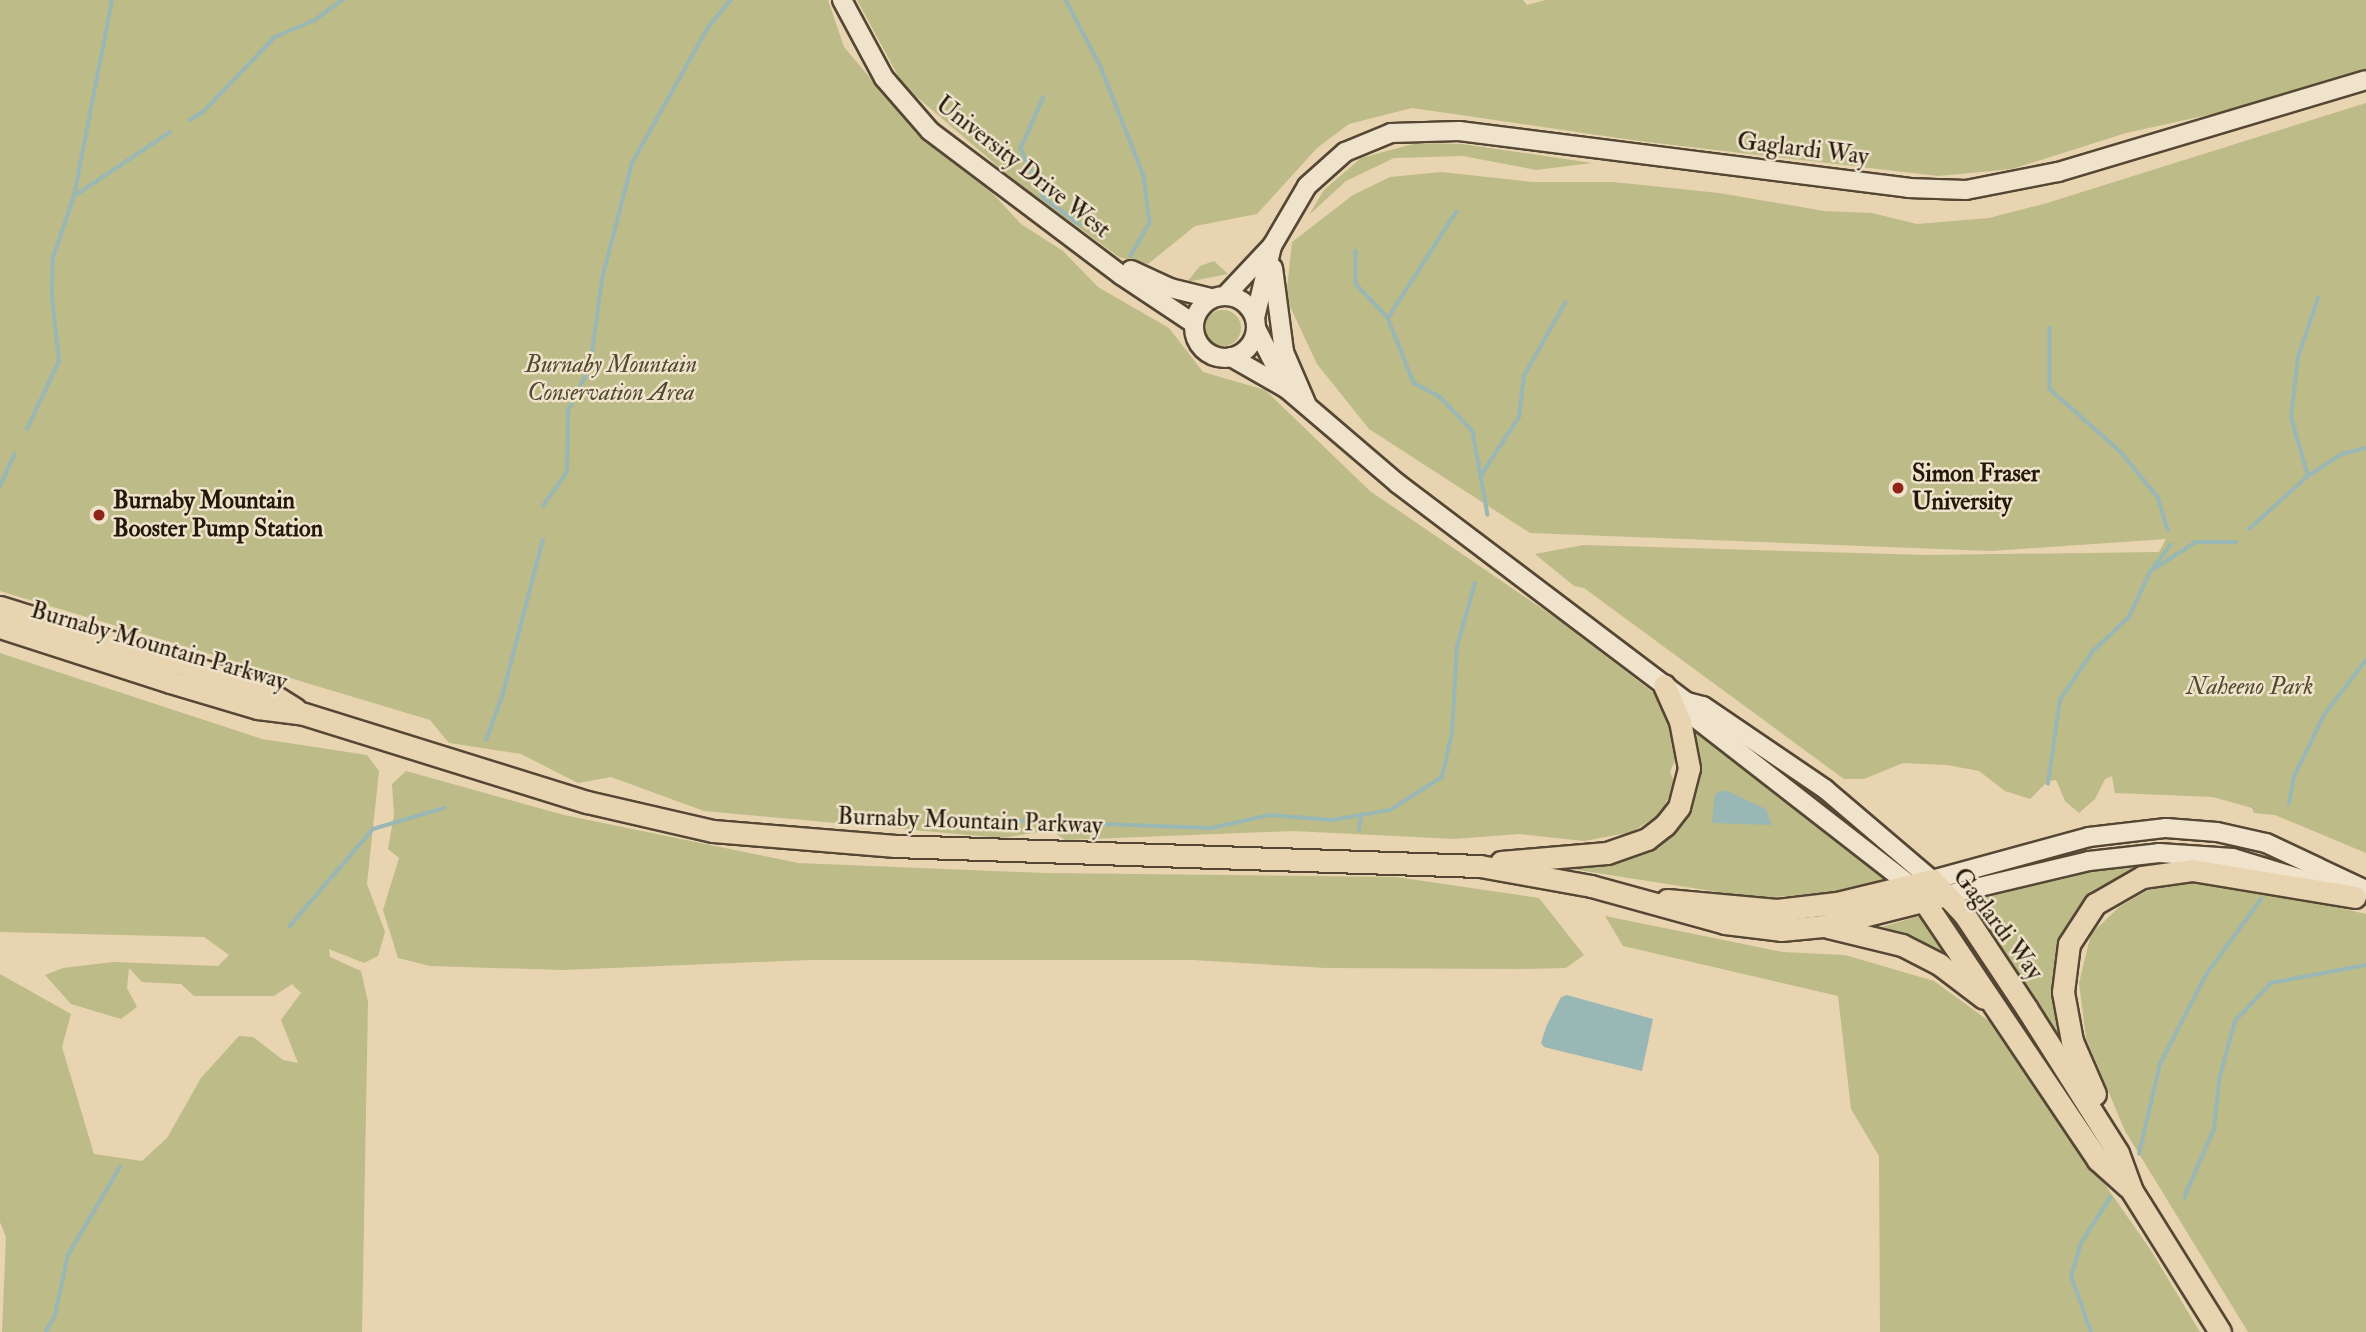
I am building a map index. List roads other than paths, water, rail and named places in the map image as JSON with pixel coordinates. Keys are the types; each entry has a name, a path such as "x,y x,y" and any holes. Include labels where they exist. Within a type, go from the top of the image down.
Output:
{"main road":[{"name":"Burnaby Mountain Parkway","path":"0,607 265,690 304,714"},
{"name":"Burnaby Mountain Parkway","path":"0,627 246,704 304,714 587,802 713,831 882,845 1480,866 1647,899 1725,923 1781,930 1823,926 1928,890"},
{"path":"1480,866 1607,853 1647,839 1665,825 1679,807 1689,768 1680,721 1664,685"},
{"path":"2111,1143 2113,1125 2083,1073 2063,992 2069,944 2095,904 2141,877 2192,870 2362,896"},
{"name":"Burnaby Mountain Parkway","path":"1647,899 1777,909 1928,890"},
{"name":"Gaglardi Way","path":"1928,890 2000,1011 2098,1160 2132,1191"},
{"name":"Gaglardi Way","path":"1928,890 1964,914 2027,1009 2111,1143 2132,1191 2220,1332"},
{"path":"1823,926 1902,945 1926,956 2000,1011"}],"street":[{"name":"University Drive West","path":"842,0 884,78 930,131 1193,323"},
{"name":"Gaglardi Way","path":"1218,297 1272,246 1320,170 1374,137 1408,130 1470,132 1908,188 1966,190 2058,172 2366,80"},
{"name":"Gaglardi Way","path":"1272,246 1256,323 1287,389"},
{"path":"1272,246 1284,352 1308,409"},
{"name":"University Drive West","path":"1111,264 1218,297"},
{"path":"1218,297 1243,302 1256,323 1249,347 1231,358 1203,350 1193,323 1198,308 1218,297"},
{"name":"Gaglardi Way","path":"1231,358 1287,389 1397,483 1687,702 1694,717 1928,890"},
{"path":"1928,890 2089,837 2166,828 2217,832 2266,843 2362,896"},
{"path":"1928,890 2089,861 2159,853 2233,858 2285,870 2362,896"}],"water":[{"path":"1725,790 1766,809 1772,825 1712,823 1715,794"},
{"path":"1567,995 1653,1019 1642,1071 1544,1047 1541,1043 1546,1027 1561,997"}],"waterway":[{"path":"27,429 59,361 52,297 53,258 74,196 112,0"},
{"path":"190,120 203,112 275,37 315,20 343,0"},
{"path":"543,506 567,472 568,411 590,367 602,279 632,163 709,26 731,0"},
{"path":"1066,0 1101,67 1144,176 1150,223 1131,256"},
{"path":"1044,97 1021,149 1044,198 1079,224"},
{"path":"76,195 170,132"},
{"path":"1388,318 1456,212"},
{"path":"1356,251 1356,284 1388,318 1414,383 1440,397 1473,431 1488,515"},
{"path":"2308,476 2291,418 2298,357 2318,298"},
{"path":"1480,477 1519,417 1524,376 1565,303"},
{"path":"2050,328 2050,389 2121,452 2158,497 2168,529"},
{"path":"2249,529 2308,476 2342,454 2366,448"},
{"path":"0,486 15,454"},
{"path":"486,740 502,697 543,540"},
{"path":"2152,570 2196,542 2236,542"},
{"path":"2048,784 2060,700 2093,651 2129,617 2150,572 2170,545"},
{"path":"938,818 1211,828 1270,815 1332,820 1390,810 1442,777 1452,733 1457,647 1475,583"},
{"path":"2289,804 2294,777 2324,715 2366,660"},
{"path":"289,927 373,829 444,808"},
{"path":"1359,830 1361,815"},
{"path":"2139,1154 2160,1064 2206,975 2261,899"},
{"path":"2184,1198 2214,1129 2219,1080 2235,1021 2271,983 2366,965"},
{"path":"46,1332 55,1315 68,1255 120,1167"},
{"path":"2091,1332 2071,1276 2081,1243 2110,1198"}],"place":[{"name":"Simon Fraser University","path":"1898,488"},
{"name":"Burnaby Mountain Booster Pump Station","path":"99,515"}],"park label":[{"name":"Burnaby Mountain Conservation Area","path":"611,379"},
{"name":"Naheeno Park","path":"2250,687"}]}
